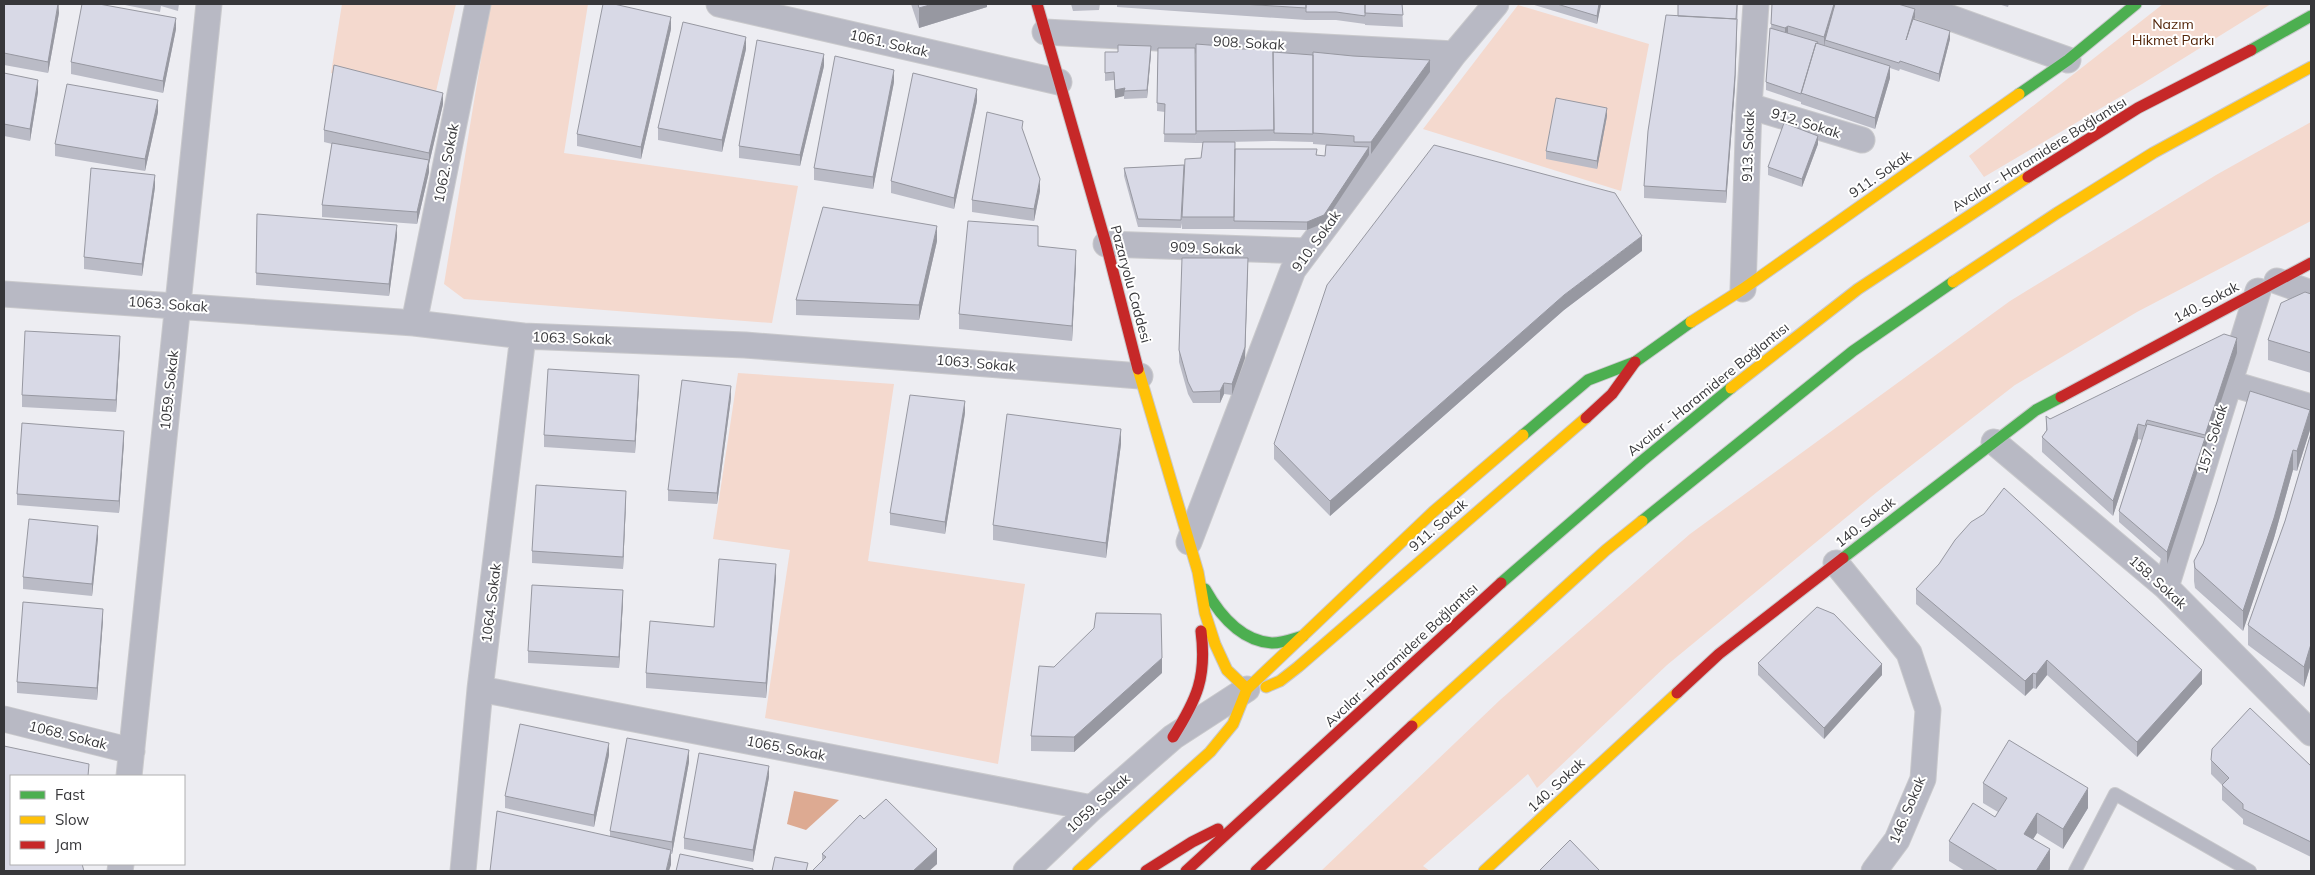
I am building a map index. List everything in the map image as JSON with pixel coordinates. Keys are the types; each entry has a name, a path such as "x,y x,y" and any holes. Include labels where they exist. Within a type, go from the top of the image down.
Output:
{"main road":[{"name":"Pazaryolu Caddesi","path":"1037,4 1106,244 1140,376 1198,572"},
{"name":"911. Sokak","path":"1247,690 1433,512 1588,380 1635,362 1695,319 1743,288 2068,60 2136,4"},
{"name":"Avcılar - Haramidere Bağlantısı","path":"1186,871 1464,615 1635,468 1756,368 1858,290 1994,198 2138,108 2218,68 2311,16"},
{"path":"1256,871 1492,652 1606,550 1854,351 1999,251 2154,153 2311,67"},
{"name":"140. Sokak","path":"1484,871 1719,654 2036,410 2311,263"},
{"name":"911. Sokak","path":"1247,690 1265,687 1280,681 1304,663 1612,394 1635,362"},
{"path":"1198,572 1211,602 1231,624 1248,636 1271,643 1303,636"},
{"path":"1078,871 1229,733 1242,707 1247,690 1227,670 1215,644 1205,613 1198,572"},
{"path":"1173,738 1195,702 1205,667 1199,618 1198,572"},
{"path":"1146,871 1192,842 1246,816"}],"street":[{"name":"1059. Sokak","path":"129,775 209,4"},
{"name":"1062. Sokak","path":"414,323 478,4"},
{"name":"1061. Sokak","path":"719,4 1060,82"},
{"name":"910. Sokak","path":"1189,542 1293,270 1454,54 1496,4"},
{"name":"913. Sokak","path":"1743,288 1756,4"},
{"path":"1912,4 2068,60"},
{"name":"908. Sokak","path":"1045,32 1454,54"},
{"name":"912. Sokak","path":"1750,106 1862,140"},
{"name":"909. Sokak","path":"1106,244 1307,251"},
{"path":"2267,286 2311,293"},
{"name":"157. Sokak","path":"2166,587 2229,383 2267,286"},
{"name":"1063. Sokak","path":"4,294 414,323 523,336 745,345 1140,376"},
{"name":"1064. Sokak","path":"463,871 480,689 523,336"},
{"path":"2229,383 2311,407"},
{"name":"158. Sokak","path":"1994,442 2166,587 2310,726"},
{"name":"146. Sokak","path":"1836,563 1909,653 1928,710 1923,779 1898,840 1874,871"},
{"name":"1065. Sokak","path":"480,689 1092,808"},
{"name":"1059. Sokak","path":"1026,871 1092,808 1173,738 1247,690"},
{"name":"1068. Sokak","path":"4,719 132,751"}],"lane":[{"path":"2075,871 2115,794 2250,871"}],"green space":[{"path":"342,4 456,4 435,96 331,73"},
{"path":"490,4 588,4 564,153 798,186 772,323 464,299 444,284"},
{"name":"Nazım Hikmet Parkı","path":"2163,4 2271,4 2142,84 1984,177 1969,156"},
{"path":"1518,5 1649,44 1621,191 1423,129"},
{"path":"2311,122 2311,221 2137,312 2015,385 1877,492 1667,665 1537,788 1528,774 1423,866 1430,871 1321,871 1500,700 1690,534 2010,301 2216,175"},
{"path":"738,373 894,384 868,561 1025,584 998,764 765,718 790,550 713,539"}],"shaded area":[{"path":"794,791 839,800 806,830 787,824"}],"building":[{"path":"4,4 58,4 48,62 4,53"},
{"path":"82,4 99,4 176,18 163,81 71,62"},
{"path":"603,4 614,4 671,17 641,147 577,134"},
{"path":"918,4 933,4 919,8"},
{"path":"1242,4 1306,4 1306,8"},
{"path":"1306,4 1365,4 1365,16 1336,12 1306,12"},
{"path":"1365,4 1402,4 1403,15 1365,13"},
{"path":"1557,4 1599,4 1597,16"},
{"path":"1678,4 1737,4 1736,19 1678,16"},
{"path":"1772,4 1834,4 1824,37 1788,26 1785,28 1771,24"},
{"path":"1835,4 1898,4 1915,9 1906,40 1913,19 1950,31 1939,74 1825,40"},
{"path":"1666,15 1737,19 1735,75 1726,191 1644,186 1648,131"},
{"path":"683,22 746,37 722,140 658,128"},
{"path":"1770,28 1818,42 1816,43 1801,94 1766,82"},
{"path":"757,40 824,54 800,155 739,146"},
{"path":"1816,43 1890,66 1875,118 1801,93"},
{"path":"1196,44 1234,47 1234,49 1273,49 1274,130 1196,131"},
{"path":"1118,45 1151,46 1147,90 1124,91 1125,88 1115,90 1114,72 1105,73 1105,52 1118,52"},
{"path":"1158,48 1195,48 1196,134 1164,134 1165,104 1157,103"},
{"path":"1273,52 1313,55 1313,134 1274,133"},
{"path":"1313,52 1430,60 1371,142 1354,142 1354,136 1313,133"},
{"path":"835,56 894,70 873,177 814,168"},
{"path":"334,65 443,93 429,153 324,130"},
{"path":"4,73 38,80 30,129 4,124"},
{"path":"913,73 977,89 954,198 891,181"},
{"path":"67,84 158,100 145,159 55,144"},
{"path":"1556,98 1607,108 1597,161 1546,151"},
{"path":"987,112 1023,121 1022,128 1040,179 1034,209 972,200"},
{"path":"1784,123 1818,136 1802,179 1768,167"},
{"path":"1203,142 1235,142 1234,217 1182,217 1185,159 1201,158"},
{"path":"332,143 429,160 417,212 322,205"},
{"path":"1326,145 1369,147 1324,215 1307,222 1234,221 1235,149 1317,149 1316,155 1325,156"},
{"path":"1434,145 1615,193 1642,236 1564,295 1330,501 1274,444 1327,285"},
{"path":"1184,165 1181,220 1138,219 1124,168"},
{"path":"91,168 155,175 142,264 84,257"},
{"path":"823,207 937,226 919,305 796,300"},
{"path":"257,214 397,225 389,284 256,273"},
{"path":"968,221 1038,226 1038,246 1076,250 1072,326 959,314"},
{"path":"1182,258 1248,258 1245,347 1232,384 1224,383 1220,391 1193,392 1188,382 1179,350"},
{"path":"2305,292 2311,294 2311,353 2268,340 2281,303"},
{"path":"25,331 120,336 116,400 22,395"},
{"path":"2224,334 2237,338 2205,435 2147,420 2145,426 2138,424 2113,501 2042,437 2047,430 2046,416 2050,419"},
{"path":"548,369 639,375 635,441 544,435"},
{"path":"682,380 731,386 717,493 668,490"},
{"path":"2250,391 2310,410 2297,451 2293,450 2274,518 2243,611 2195,568 2194,561 2203,544 2217,502"},
{"path":"910,395 965,401 945,522 890,513"},
{"path":"1007,414 1121,429 1106,543 993,525"},
{"path":"22,423 124,431 119,501 17,494"},
{"path":"2147,424 2205,438 2167,552 2119,511"},
{"path":"2311,433 2311,644 2304,667 2248,625 2285,521"},
{"path":"536,485 626,491 623,557 532,551"},
{"path":"2004,488 2202,670 2137,742 2047,660 2036,674 2033,673 2025,681 1916,589 1939,564 1955,540 1971,522 1984,514"},
{"path":"29,519 98,526 92,584 23,577"},
{"path":"719,559 776,564 766,683 646,673 650,621 714,627"},
{"path":"532,585 623,590 619,657 528,651"},
{"path":"23,602 103,609 97,688 17,682"},
{"path":"1817,607 1834,614 1882,664 1824,728 1758,663"},
{"path":"1096,613 1161,614 1162,658 1074,737 1031,736 1039,666 1054,667 1094,628"},
{"path":"2250,708 2311,766 2311,842 2243,809 2243,804 2222,785 2229,778 2211,760 2212,749"},
{"path":"520,724 609,743 594,815 505,796"},
{"path":"627,738 689,750 672,842 610,831"},
{"path":"2009,740 2088,788 2063,829 2037,813 2024,834 2050,849 2036,871 1998,871 1949,841 1973,803 1995,817 2007,798 1983,783"},
{"path":"4,746 89,764 88,775 10,775 10,865 82,865 84,871 4,871"},
{"path":"699,753 769,766 753,850 684,838"},
{"path":"886,799 937,849 913,871 812,871 826,857 822,854 860,815 864,819"},
{"path":"497,811 671,850 666,871 490,871"},
{"path":"1570,840 1600,871 1539,871"},
{"path":"680,854 753,869 753,871 676,871"},
{"path":"775,857 808,863 806,871 772,871"}],"traffic: fast":[{"path":"2019,94 2068,60 2136,4"},
{"path":"2251,50 2311,16"},
{"path":"1642,521 1853,351 1953,282"},
{"path":"1523,435 1588,380 1635,362 1691,322"},
{"path":"1501,583 1642,461 1731,388"},
{"path":"1843,558 2036,410 2061,397"},
{"path":"1205,589 1224,617 1241,632 1250,637 1272,643 1284,642 1303,636"}],"traffic: slow":[{"path":"1953,282 2057,213 2153,153 2311,67"},
{"path":"1691,322 1743,289 2019,94"},
{"path":"1731,388 1858,289 2028,177"},
{"path":"1138,369 1198,572 1205,613 1215,644 1227,670 1247,689"},
{"path":"1266,687 1280,681 1298,667 1586,418"},
{"path":"1247,689 1433,512 1523,435"},
{"path":"1412,726 1606,550 1642,521"},
{"path":"1078,871 1210,752 1233,724 1247,689"},
{"path":"1484,871 1677,693"}],"traffic: jam":[{"path":"1037,4 1106,244 1138,369"},
{"path":"2028,177 2138,108 2251,50"},
{"path":"2061,397 2311,263"},
{"path":"1586,418 1612,394 1635,362"},
{"path":"1677,693 1719,654 1843,558"},
{"path":"1186,871 1501,583"},
{"path":"1173,737 1188,711 1198,687 1203,662 1201,631"},
{"path":"1256,871 1412,726"},
{"path":"1146,871 1192,842 1218,829"}]}
